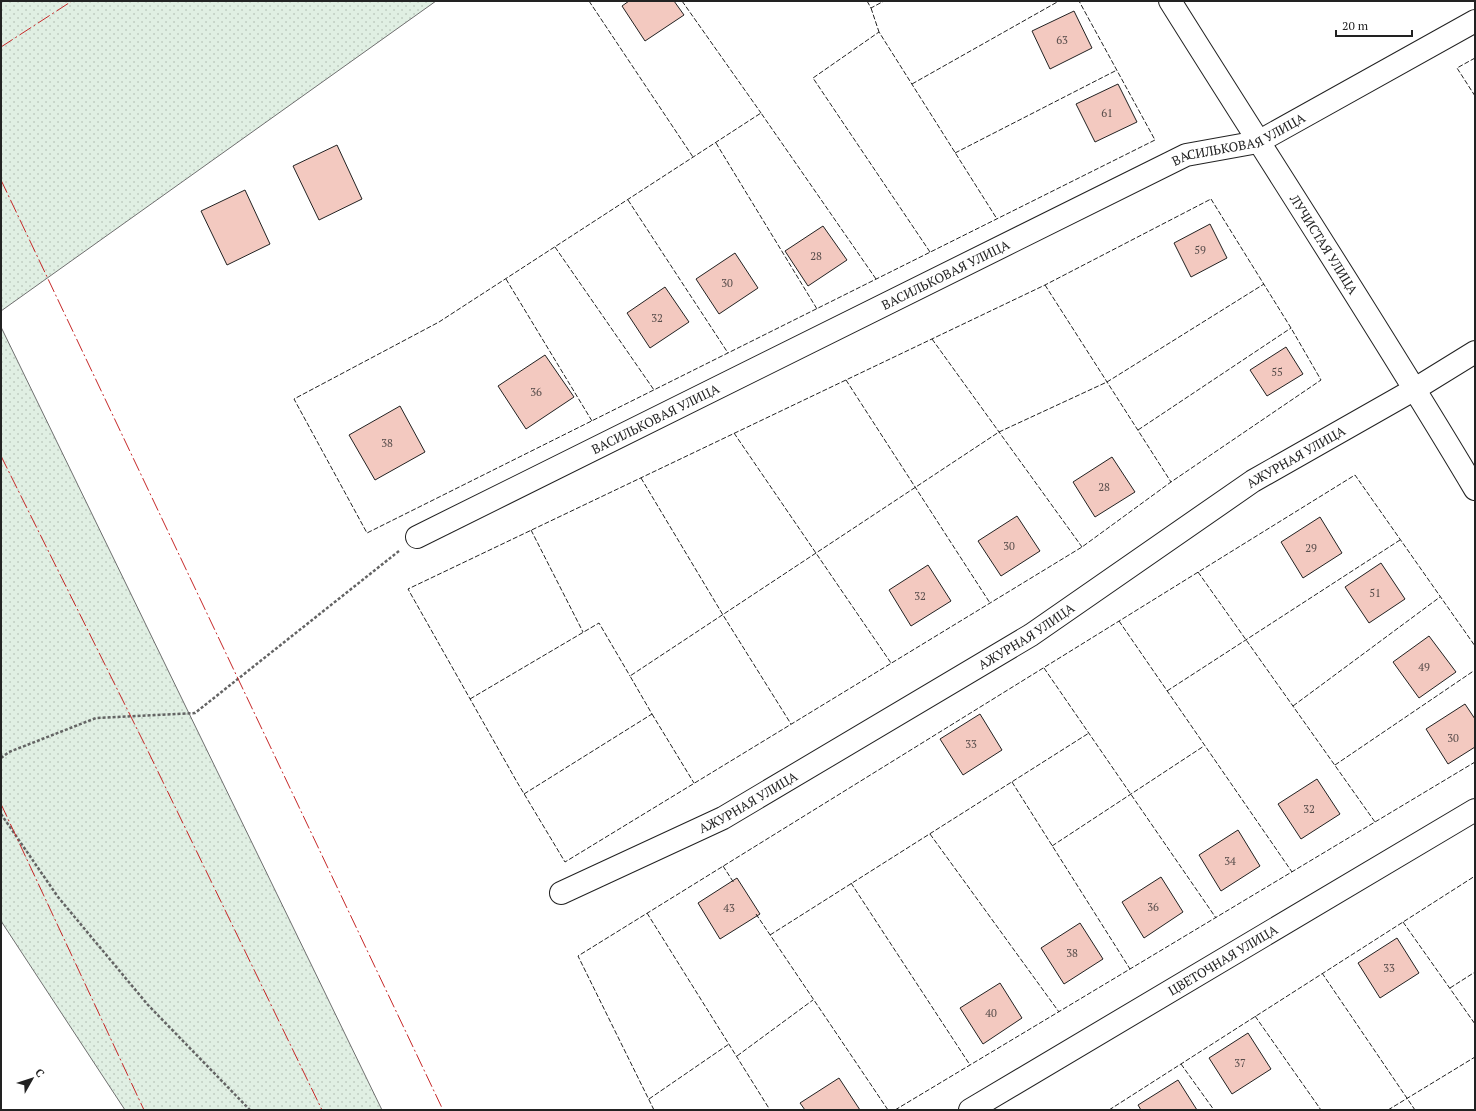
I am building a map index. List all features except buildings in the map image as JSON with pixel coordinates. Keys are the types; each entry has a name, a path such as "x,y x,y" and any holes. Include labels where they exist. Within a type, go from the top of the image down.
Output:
{"street":[{"name":"ЛУЧИСТАЯ УЛИЦА","path":"1170,1 1416,389 1475,489"},
{"name":"ВАСИЛЬКОВАЯ УЛИЦА","path":"417,537 1186,155 1258,142 1475,21"},
{"name":"АЖУРНАЯ УЛИЦА","path":"561,893 723,818 1031,635 1253,481 1416,389 1475,352"},
{"name":"ЦВЕТОЧНАЯ УЛИЦА","path":"970,1110 1475,810"}],"path":[{"path":"1,758 9,752 96,718 195,713 417,537"},
{"path":"1,814 58,897 148,1005 250,1110"}],"green space":[{"path":"1,1 436,1 1,311"},
{"path":"1,327 382,1110 125,1110 1,921"}],"fence":[{"path":"589,1 693,157"},
{"path":"682,1 761,113"},
{"path":"867,1 871,8 884,1"},
{"path":"912,84 1059,1"},
{"path":"876,279 761,113 439,322 294,399 367,533 1155,140 1079,1"},
{"path":"871,8 879,32"},
{"path":"930,252 813,78 879,32 997,219"},
{"path":"1475,58 1457,68 1475,96"},
{"path":"955,153 1117,70"},
{"path":"716,143 817,309"},
{"path":"1211,199 1291,328 1321,380 1171,482 1082,547 565,862 517,782 408,589 1045,285 1211,199"},
{"path":"628,200 728,353"},
{"path":"555,247 654,390"},
{"path":"506,279 592,421"},
{"path":"524,794 652,714 630,676 999,432 1107,382 1264,284"},
{"path":"1045,285 1171,482"},
{"path":"1138,430 1291,328"},
{"path":"932,339 1082,547"},
{"path":"846,380 990,603"},
{"path":"734,433 891,663"},
{"path":"654,1110 578,956 1355,475 1475,646"},
{"path":"641,478 723,615 791,724"},
{"path":"531,530 583,632"},
{"path":"1167,691 1400,540"},
{"path":"1198,572 1375,822"},
{"path":"1293,706 1440,597"},
{"path":"1119,621 1292,872"},
{"path":"470,699 599,623 630,676"},
{"path":"1044,668 1216,918"},
{"path":"1335,765 1475,670"},
{"path":"652,714 694,783"},
{"path":"770,935 1089,733"},
{"path":"1052,846 1204,746"},
{"path":"895,1110 1475,762"},
{"path":"1012,782 1130,969"},
{"path":"930,834 1059,1012"},
{"path":"723,866 734,883"},
{"path":"1109,1110 1475,876"},
{"path":"851,883 970,1065"},
{"path":"647,913 770,1110"},
{"path":"756,914 888,1110"},
{"path":"1403,922 1475,1024"},
{"path":"1450,988 1475,972"},
{"path":"1322,973 1415,1110"},
{"path":"737,1056 813,1000"},
{"path":"1255,1016 1321,1110"},
{"path":"649,1099 729,1044"},
{"path":"1388,1110 1475,1057"},
{"path":"1181,1064 1214,1110"}],"power":[{"path":"1,47 72,1"},
{"path":"1,180 443,1110"},
{"path":"1,456 146,747 322,1110"},
{"path":"1,804 144,1110"}]}
